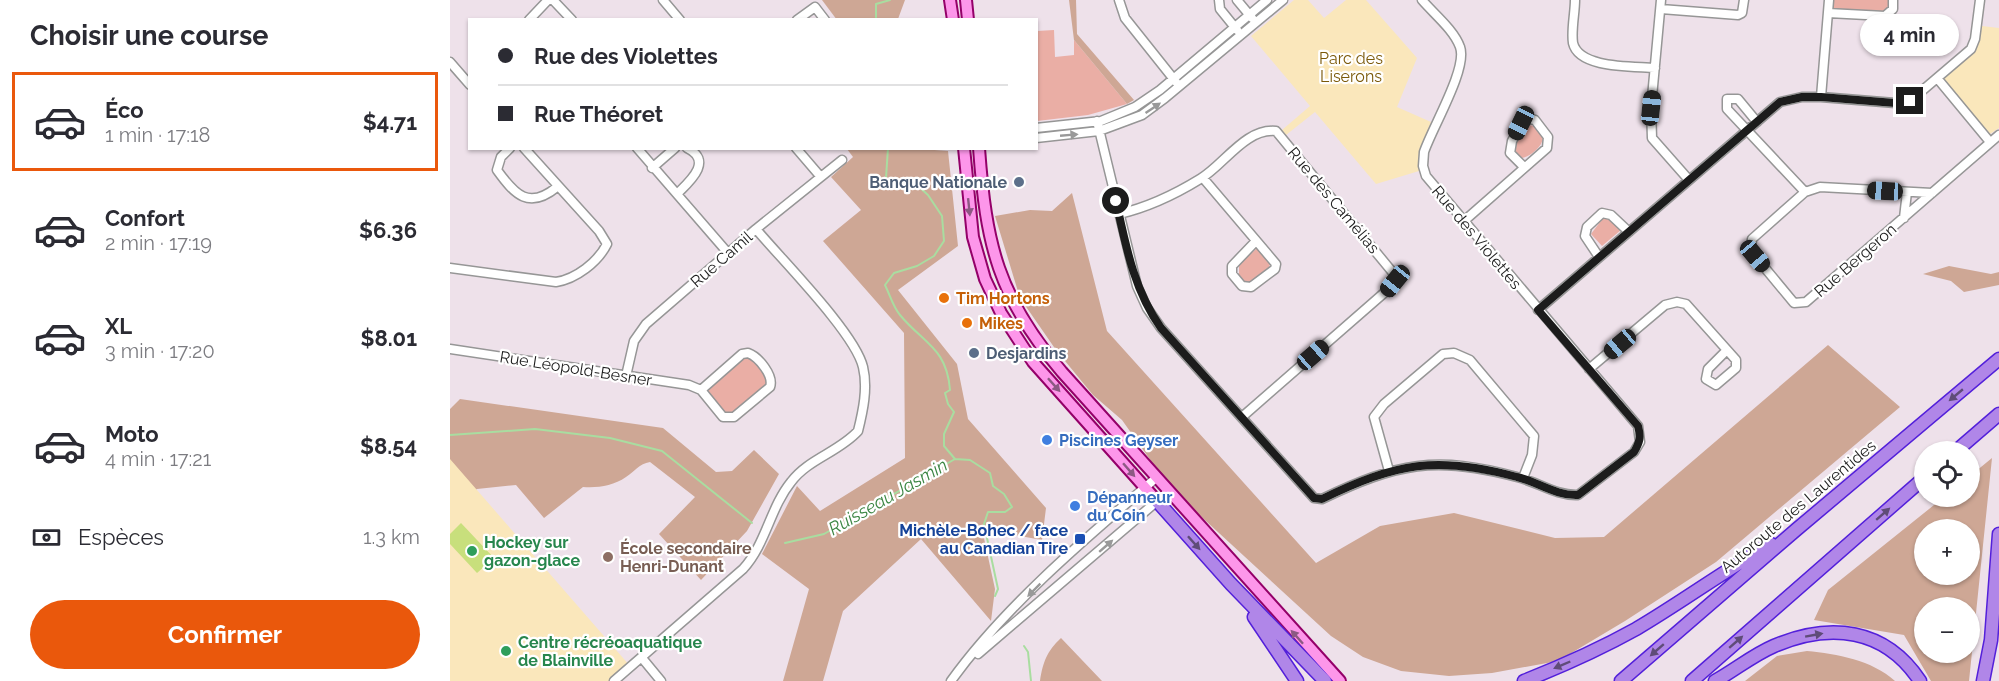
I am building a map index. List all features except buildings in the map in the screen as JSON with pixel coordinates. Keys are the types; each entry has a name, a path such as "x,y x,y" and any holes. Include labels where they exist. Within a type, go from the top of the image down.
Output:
{"highway":[{"name":"Autoroute des Laurentides","path":"1622,681 1797,529 1999,359"},
{"path":"1968,441 1999,414"},
{"path":"1692,681 1914,487"},
{"path":"1157,501 1231,584 1325,681"},
{"path":"1524,681 1567,663 1636,628 1718,574 1797,529"},
{"path":"1983,681 1991,640 1999,534"},
{"path":"1231,584 1297,681"},
{"path":"1715,681 1774,646 1804,636 1832,632 1857,634 1886,646 1905,660 1920,681"}],"main road":[{"path":"951,0 953,18"},
{"path":"966,0 968,18"},
{"path":"964,150 969,215 978,256 992,295 1033,362 1157,501"},
{"path":"979,150 985,218 993,252 1010,296 1029,331 1156,478 1340,681"},
{"path":"1017,339 1029,331"}],"street":[{"path":"531,18 548,0"},
{"path":"553,0 570,18"},
{"path":"663,0 678,18"},
{"path":"1119,0 1125,18 1180,86"},
{"path":"1219,0 1220,9 1241,35"},
{"path":"1237,0 1256,23"},
{"path":"1038,128 1097,121 1136,107 1267,0"},
{"path":"1038,138 1100,131 1142,115 1283,0"},
{"name":"Rue des Violettes","path":"1097,121 1137,286 1147,308 1161,328 1314,498 1322,499 1389,471 1435,464 1459,464 1523,478 1553,491 1578,495 1634,452 1640,442 1638,426 1428,179 1423,166 1426,148 1458,71 1462,55 1456,39 1422,0"},
{"path":"1575,0 1573,42 1578,53 1596,63 1655,68"},
{"path":"1689,180 1652,138 1661,4 1738,15 1742,13 1744,0"},
{"path":"1821,97 1829,0"},
{"path":"1828,13 1885,16 1893,9 1893,0"},
{"path":"1538,310 1780,102 1802,97 1895,103 1910,101 1971,49 1975,39 1980,0"},
{"path":"800,18 815,7 823,18"},
{"path":"450,62 468,83"},
{"path":"1937,78 1990,142"},
{"path":"1757,122 1738,99 1727,99 1727,109 1805,192 1820,187 1932,193"},
{"path":"1464,221 1547,148 1548,136 1534,120 1525,118 1512,141 1510,153 1524,167"},
{"name":"Rue des Camélias","path":"1119,214 1169,198 1203,178 1252,136 1266,130 1276,131 1394,274 1395,281 1384,293 1242,417"},
{"name":"Rue Bergeron","path":"1805,192 1752,239 1751,248 1794,303 1806,302 1999,135"},
{"path":"508,150 501,157 497,170 511,190 524,198 544,198 557,187"},
{"path":"450,268 556,282 569,280 602,255 607,244 599,231 526,150"},
{"path":"638,150 728,253"},
{"path":"652,168 673,150"},
{"path":"677,194 697,174 699,167 696,157 689,150"},
{"path":"798,150 820,176"},
{"name":"Rue Camil","path":"626,376 634,341 639,332 756,229 842,160"},
{"path":"1203,178 1276,264 1275,269 1251,287 1242,286 1232,274 1233,266 1256,242"},
{"path":"1904,218 1907,192"},
{"path":"1599,257 1585,236 1587,227 1602,213 1611,215 1629,232"},
{"path":"614,681 750,561 791,482 808,466 858,431 864,408 864,369 860,357 848,336 756,229"},
{"path":"1589,369 1665,305 1677,302 1686,304 1727,350"},
{"name":"Rue Léopold-Besner","path":"450,349 689,385 701,390"},
{"path":"748,353 759,362 772,382 770,387 734,417 728,419 723,417 701,390 742,354 748,353"},
{"path":"1389,471 1374,417 1384,404 1443,354 1454,353 1470,360 1534,436 1532,455 1523,478"},
{"path":"951,681 996,627 1076,549 1156,478"},
{"path":"964,666 1169,491"},
{"path":"1076,549 1088,562"},
{"path":"642,658 661,681"}],"shaded area":[{"path":"822,0 905,0 898,18 836,18"},
{"path":"1069,0 1076,0 1077,34 1134,100 1127,104 1074,40"},
{"path":"1833,0 1889,0 1887,11 1883,12 1832,10"},
{"path":"1054,30 1055,57 1074,55 1074,40 1127,104 1088,115 1038,121 1038,31"},
{"path":"1525,126 1534,126 1543,138 1536,151 1522,158 1515,151 1516,140"},
{"path":"848,150 948,151 958,246 898,290 957,364 968,419 1046,508 1042,540 982,529 995,589 991,621 921,539 843,611 823,681 783,681 809,589 762,554 797,486 820,511 905,458 904,333 823,241 861,210 831,177 853,157"},
{"path":"1072,193 1107,331 1316,563 1380,526 1454,513 1555,538 1604,537 1828,345 1900,407 1716,562 1558,661 1492,673 1449,676 1401,671 1363,657 1331,636 1182,499 1166,482 1122,420 1093,395 1056,350 1020,298 995,216 1030,210 1052,211"},
{"path":"1603,218 1611,220 1621,230 1602,246 1591,234"},
{"path":"1257,248 1270,264 1268,271 1247,284 1239,275 1239,265"},
{"path":"1949,266 1991,274 1999,272 1999,285 1964,292 1951,281 1923,274"},
{"path":"748,353 772,382 728,419 701,390"},
{"path":"460,399 663,428 716,472 732,471 754,450 779,474 747,531 701,580 659,534 695,497 650,462 611,484 600,487 583,487 544,518 516,485 477,489 450,507 450,409"},
{"path":"1992,458 1980,574 1980,519 1917,519 1932,507 1980,507 1980,468"},
{"path":"1914,521 1914,585 1979,585 1978,597 1914,597 1914,652 1904,635 1814,620 1828,590"},
{"path":"1061,638 1102,681 1040,681 1046,657"},
{"path":"1807,651 1854,659 1876,668 1895,681 1745,681 1777,656"},
{"path":"1920,663 1971,663 1969,681 1931,681"}],"green space":[{"name":"Parc des Liserons","path":"1294,0 1308,0 1324,18 1346,0 1366,0 1417,58 1397,107 1431,122 1419,152 1419,171 1376,184 1315,112 1286,135 1282,130 1310,106 1251,36"},
{"path":"1982,26 1999,28 1999,128 1990,134 1942,79 1979,40"},
{"path":"450,459 630,666 612,681 450,681"},
{"name":"Hockey sur gazon-glace","path":"461,523 494,558 477,573 450,544 450,534"}],"waterway":[{"path":"876,18 876,4 890,0"},
{"path":"888,150 886,178 894,185 918,186 928,195 942,216 944,241 934,256 917,266 894,273 885,285 898,312 932,347 944,364 950,390 945,393 948,404 954,412 944,434 944,446 955,459 970,460 990,473 993,486 1004,494 1012,507 1005,512 988,512 984,524 998,589 995,596"},
{"name":"Ruisseau Jasmin","path":"450,435 535,429 610,438 662,451 752,523"},
{"name":"Ruisseau Jasmin","path":"785,543 824,534 955,459"},
{"path":"1024,646 1028,652 1031,681"}],"place":[{"name":"Banque Nationale","path":"1019,182"},
{"name":"Tim Hortons","path":"944,298"},
{"name":"Mikes","path":"967,323"},
{"name":"Desjardins","path":"974,353"},
{"name":"Piscines Geyser","path":"1047,440"},
{"name":"Dépanneur du Coin","path":"1075,506"},
{"name":"Michèle-Bohec / face au Canadian Tire","path":"1080,539"},
{"name":"Hockey sur gazon-glace","path":"472,551"},
{"name":"École secondaire Henri-Dunant","path":"608,557"},
{"name":"Centre récréoaquatique de Blainville","path":"506,651"}],"route":[{"path":"1116,201 1137,286 1147,308 1161,328 1314,498 1322,499 1354,483 1389,471 1435,464 1459,464 1489,469 1523,478 1553,491 1578,495 1587,491 1634,452 1640,442 1640,434 1638,426 1538,310 1780,102 1802,97 1895,103 1910,101"}]}
